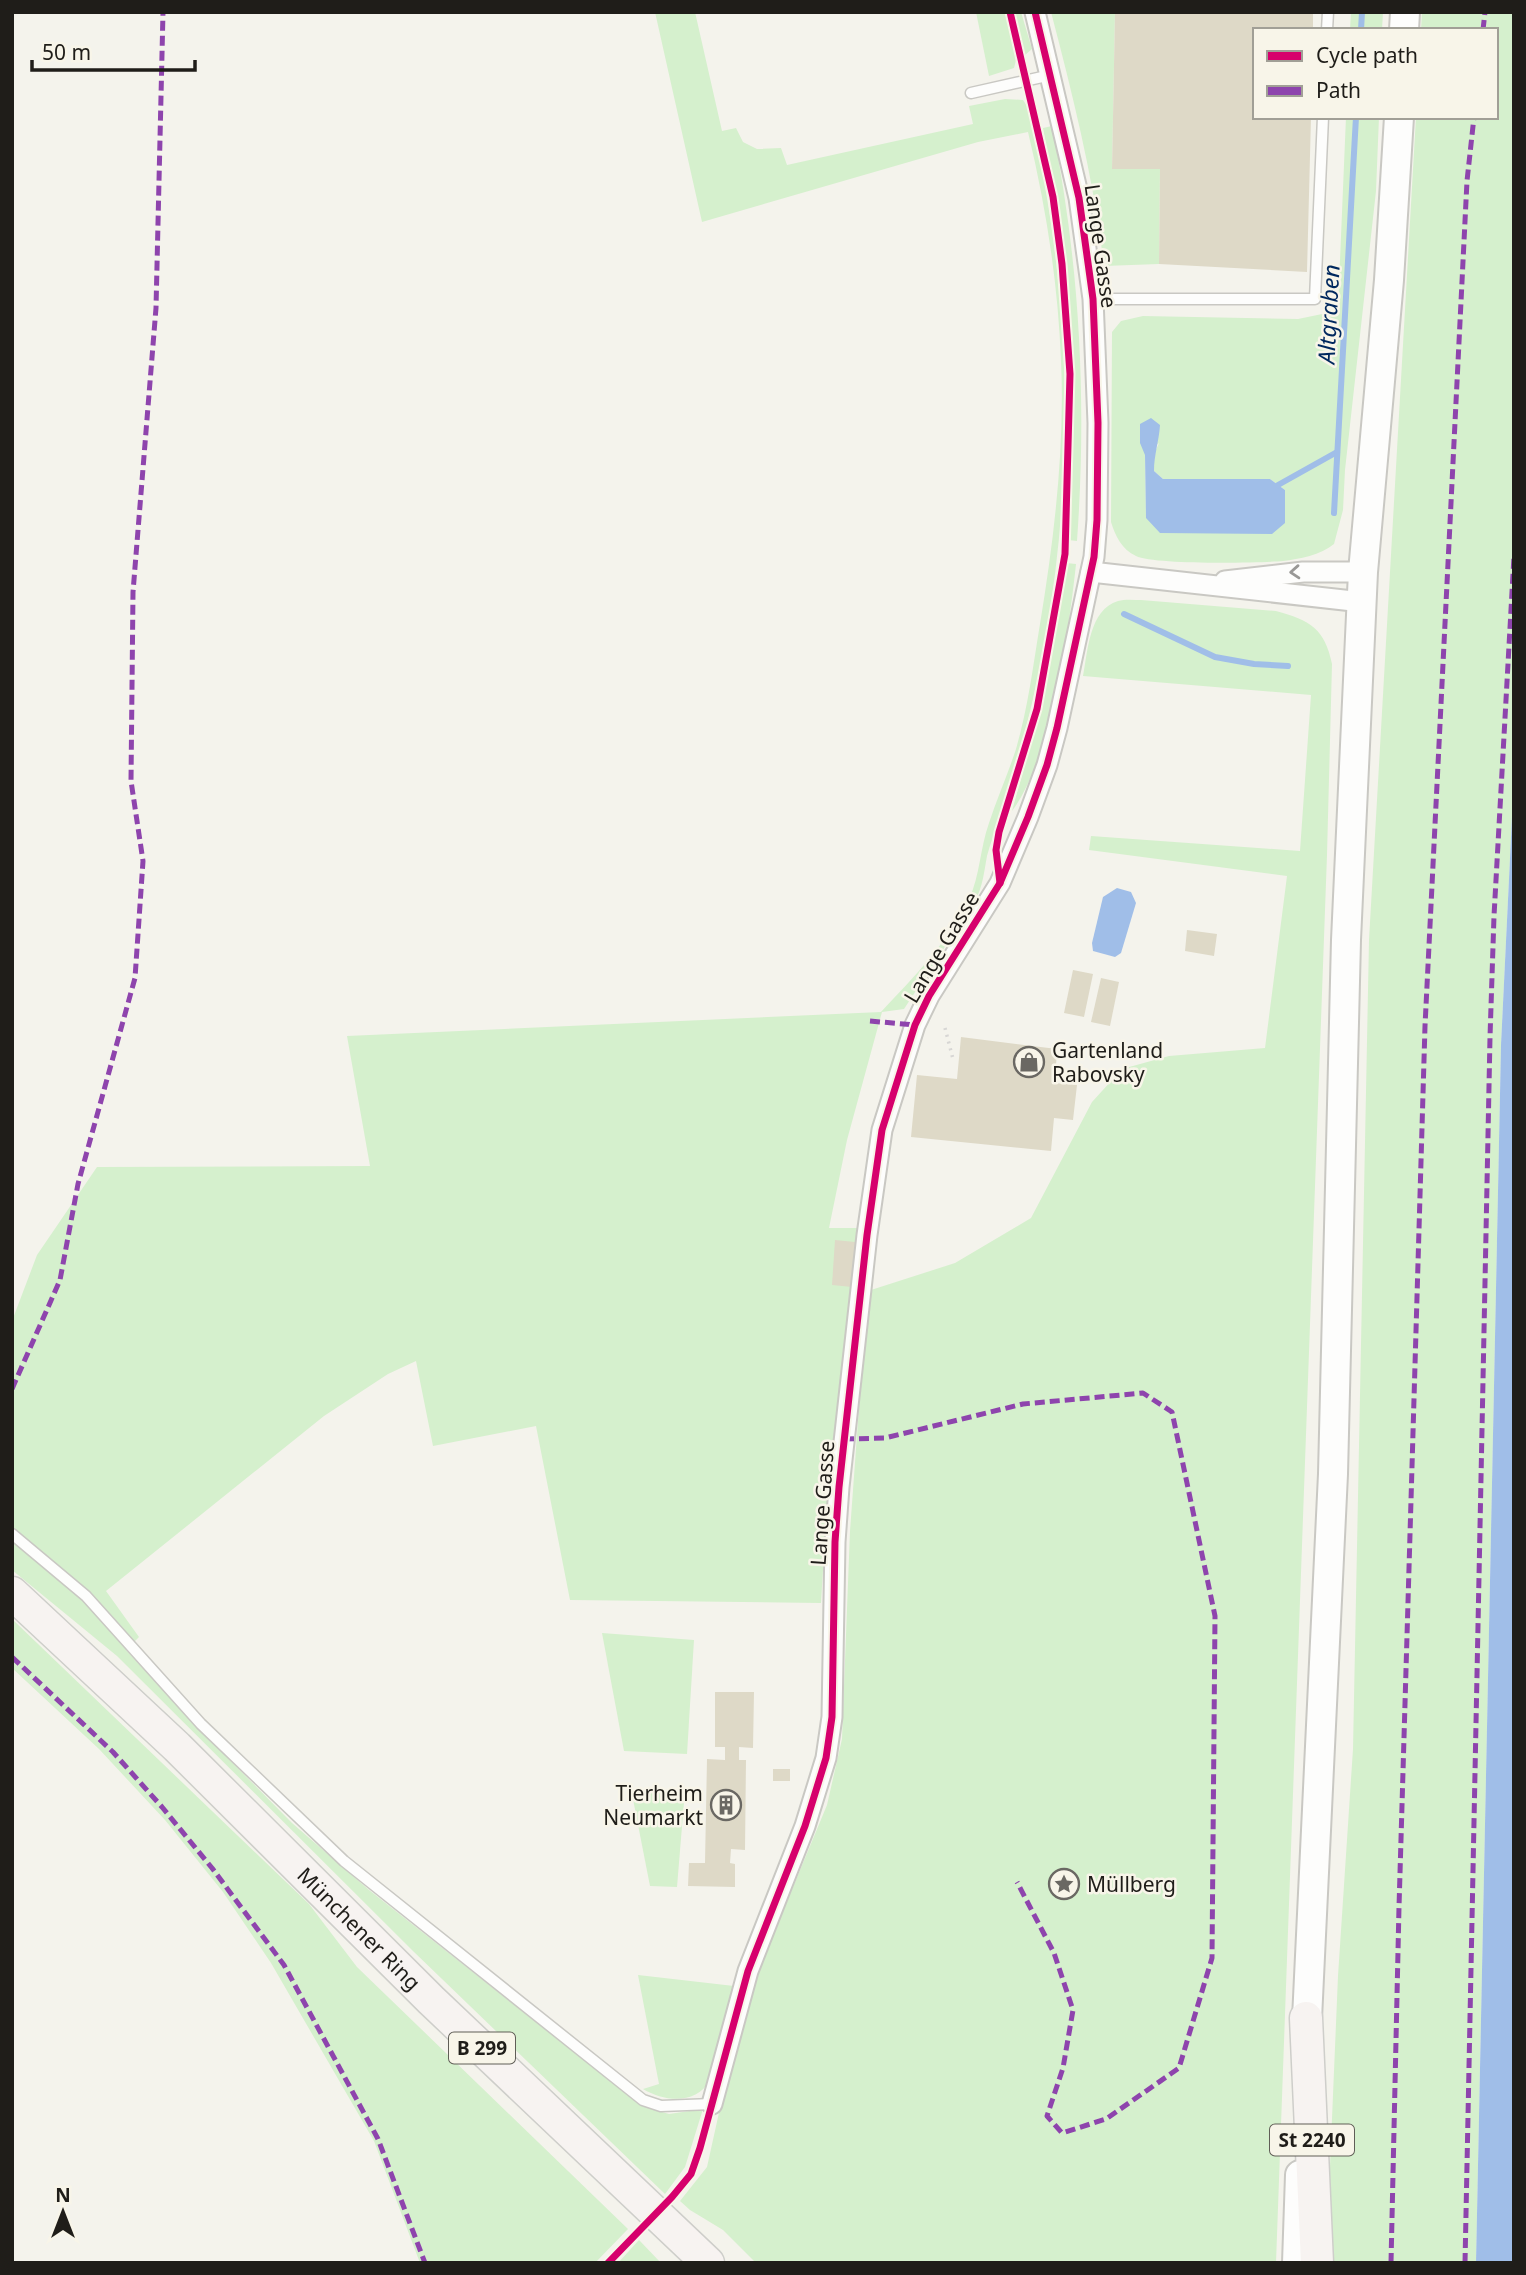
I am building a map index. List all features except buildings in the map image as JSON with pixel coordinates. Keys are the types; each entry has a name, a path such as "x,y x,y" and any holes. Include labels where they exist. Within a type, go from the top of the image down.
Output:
{"main road":[{"name":"St 2240","path":"1297,2263 1306,2018 1333,1474 1346,940 1363,572 1389,279 1399,119"},
{"name":"Münchener Ring","path":"12,1593 177,1747 431,2000 708,2263"},
{"name":"St 2240","path":"1306,2018 1317,2263"},
{"path":"632,2192 674,2263"}],"street":[{"name":"Lange Gasse","path":"712,2104 748,1971 805,1826 826,1758 832,1717 835,1542 839,1487 867,1235 882,1130 915,1025 929,996 1000,883 1033,804 1057,728 1091,572 1097,520 1098,423 1093,299 1079,198 1035,12"},
{"path":"1091,572 1362,602"},
{"path":"1200,585 1277,573 1363,572"}],"lane":[{"path":"971,93 1051,75"},
{"path":"1093,299 1315,299 1323,119"},
{"path":"12,1534 86,1596 201,1724 344,1861 643,2100 662,2106 712,2104"}],"path":[{"path":"945,1028 953,1059"}],"green space":[{"path":"655,12 695,12 722,131 736,128 743,142 757,149 781,148 787,165 973,124 969,106 1005,99 1023,100 1029,109 1047,198 1059,287 1064,377 1064,467 1057,556 1044,645 1025,733 975,901 904,1009 882,1012 847,1140 829,1228 859,1228 826,1521 821,1603 570,1600 536,1426 433,1446 416,1361 388,1374 324,1416 106,1591 139,1637 126,1650 292,1823 369,1890 642,2106 669,2114 703,2109 685,2167 665,2194 414,1952 117,1656 12,1570 12,1321 37,1255 97,1167 370,1166 347,1036 881,1012 941,944 969,899 986,832 1016,749 1024,718 1045,592 1057,493 1062,394 1057,303 1050,245 1028,132 978,142 702,222"},
{"path":"976,12 1005,12 1016,60 1014,68 989,76"},
{"path":"1013,12 1021,12 1032,49 1025,55"},
{"path":"1051,12 1115,12 1112,169 1160,169 1159,264 1104,266 1089,170"},
{"path":"1351,12 1383,12 1382,28 1350,28"},
{"path":"1422,12 1514,12 1514,775 1501,1045 1476,2263 1333,2263 1329,2190 1338,1976 1353,1749 1369,940 1416,119 1498,119 1498,28 1421,28"},
{"path":"1346,119 1379,119 1376,191 1345,470 1343,510 1334,544 1303,558 1252,562 1163,561 1136,556 1127,550 1117,537 1111,522 1112,332 1121,321 1143,316 1298,319 1338,308","holes":["1159,443 1154,454 1154,471 1163,479 1270,479 1285,490 1146,518 1145,454"]},
{"path":"1052,126 1069,229 1079,333 1081,436 1077,541 1068,540 1074,372 1064,246 1043,128"},
{"path":"1066,563 1076,564 1069,623 1056,693 1037,760 1026,788 1012,811 1040,710"},
{"path":"1141,600 1288,614 1307,622 1320,634 1332,664 1276,2263 756,2263 723,2230 680,2201 707,2167 722,2099 755,1979 827,1805 842,1739 850,1531 862,1367 871,1290 955,1263 1031,1218 1092,1102 1122,1069 1169,1056 1265,1048 1287,876 1089,850 1091,836 1300,851 1311,695 1083,676 1092,632 1101,613 1118,601"},
{"path":"12,1619 309,1904 357,1967 628,2229 595,2263 420,2263 374,2141 271,1963 223,1892 165,1820 99,1749 12,1668"},
{"path":"602,1633 694,1640 687,1754 624,1751"},
{"path":"631,1789 685,1790 677,1887 650,1886"},
{"path":"638,1975 734,1986 710,2080 697,2094 680,2099 661,2097 643,2089 659,2084"},
{"path":"639,2240 661,2263 618,2263"}],"water":[{"path":"1151,418 1160,425 1154,471 1163,479 1270,479 1285,490 1285,523 1272,534 1160,533 1146,518 1145,455 1140,443 1140,424"},
{"path":"1514,775 1514,2263 1476,2263 1501,1045"},
{"path":"1117,888 1131,892 1136,903 1121,953 1115,957 1093,951 1092,943 1103,897"}],"waterway":[{"name":"Altgraben","path":"1361,28 1362,12"},
{"name":"Altgraben","path":"1334,513 1356,119"},
{"path":"1278,485 1337,452"},
{"path":"1124,614 1215,657 1254,664 1288,666"}],"marked path":[{"path":"12,1389 60,1280 78,1184 135,978 143,861 131,781 133,592 156,308 163,12"},
{"path":"1483,28 1485,12"},
{"path":"1391,2263 1425,1026 1467,181 1474,119"},
{"path":"1465,2263 1490,1037 1514,556"},
{"path":"870,1021 915,1025"},
{"path":"844,1439 885,1438 1023,1404 1143,1393 1172,1412 1215,1616 1212,1958 1179,2068 1106,2119 1062,2133 1047,2116 1063,2068 1073,2010 1054,1953 1017,1882"},
{"path":"12,1657 113,1752 162,1807 212,1868 284,1965 378,2139 425,2263"}],"cycle path":[{"path":"1000,883 996,850 999,832 1037,709 1065,554 1070,374 1062,264 1053,197 1010,12"},
{"path":"608,2263 691,2174 748,1971 805,1826 826,1758 832,1717 835,1542 839,1487 867,1235 882,1130 915,1025 929,996 1000,883 1028,817 1057,728 1094,557 1098,423 1093,299 1079,198 1035,12"}],"place":[{"name":"Gartenland Rabovsky","path":"1029,1062"},
{"name":"Tierheim Neumarkt","path":"726,1805"},
{"name":"Müllberg","path":"1064,1884"}]}
